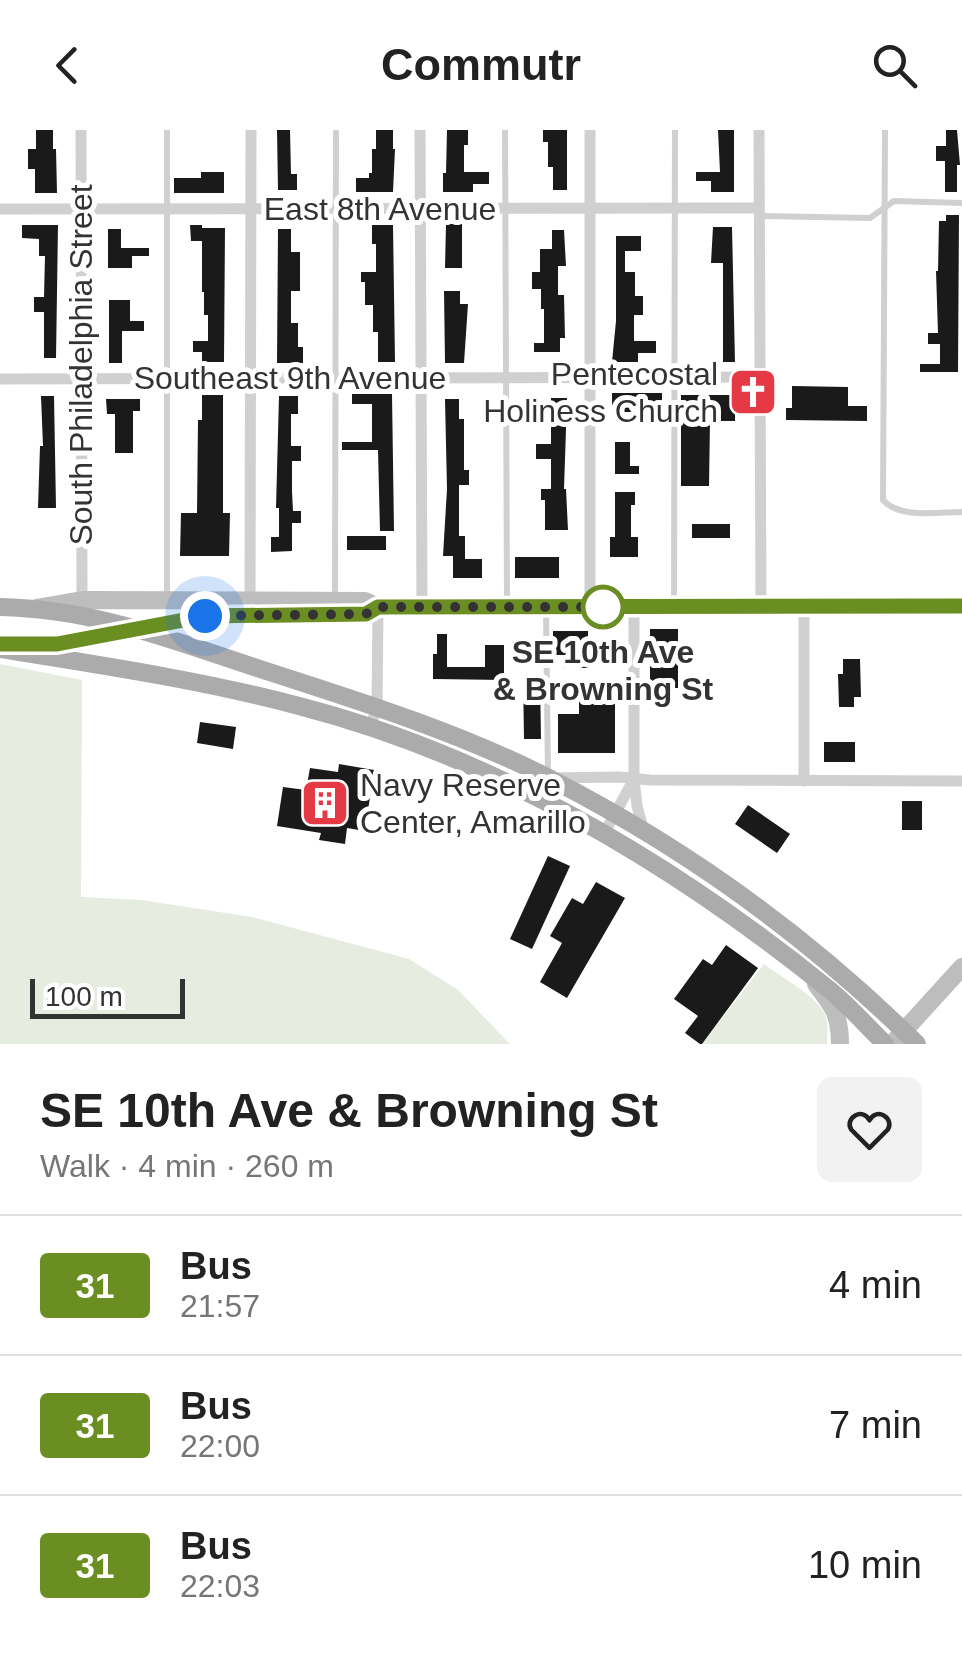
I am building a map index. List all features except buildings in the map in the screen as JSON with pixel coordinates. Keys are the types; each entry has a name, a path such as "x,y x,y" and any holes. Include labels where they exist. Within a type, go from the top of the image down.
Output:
{"main road":[{"path":"36,608 82,600 167,599 366,614 378,607"},
{"path":"0,647 57,644 250,608 335,602 365,601 378,607 422,608 962,606"},
{"path":"0,608 36,608 92,616 136,628 377,707 548,778 615,814 758,908 813,951 899,1041"},
{"path":"0,647 302,706 496,777 605,832 704,895 899,1041"},
{"path":"899,1041 962,967"},
{"path":"810,976 834,1008 840,1023 840,1044"}],"street":[{"name":"South Philadelphia Street","path":"81,130 82,600"},
{"path":"250,608 251,130"},
{"path":"420,130 422,608"},
{"path":"590,130 590,607"},
{"path":"760,130 761,607"},
{"name":"East 8th Avenue","path":"0,209 675,208 760,212"},
{"name":"Southeast 9th Avenue","path":"0,379 760,378"},
{"path":"370,728 377,707 378,607"},
{"path":"634,607 634,779 644,832"},
{"path":"804,607 804,780"},
{"path":"548,778 962,781"},
{"path":"605,832 634,779"}],"lane":[{"path":"167,130 167,599"},
{"path":"335,602 336,130"},
{"path":"505,130 507,608"},
{"path":"674,608 675,130"},
{"path":"884,130 883,500 890,508 902,512 962,512"},
{"path":"760,212 870,218 894,201 962,203"},
{"path":"546,608 548,778"}],"shaded area":[{"path":"0,664 82,680 81,897 141,900 252,917 409,959 458,990 510,1044 0,1044"},
{"path":"764,964 819,1005 826,1019 827,1044 702,1044"}],"bus line":[{"name":"31","path":"0,644 76,642 205,616 366,614 378,607 962,606"}],"place":[{"name":"Pentecostal Holiness Church","path":"753,392"},
{"name":"SE 10th Ave & Browning St","path":"603,607"},
{"name":"Navy Reserve Center, Amarillo","path":"325,803"}],"route":[{"path":"205,616 366,614 378,607 603,607"}]}
